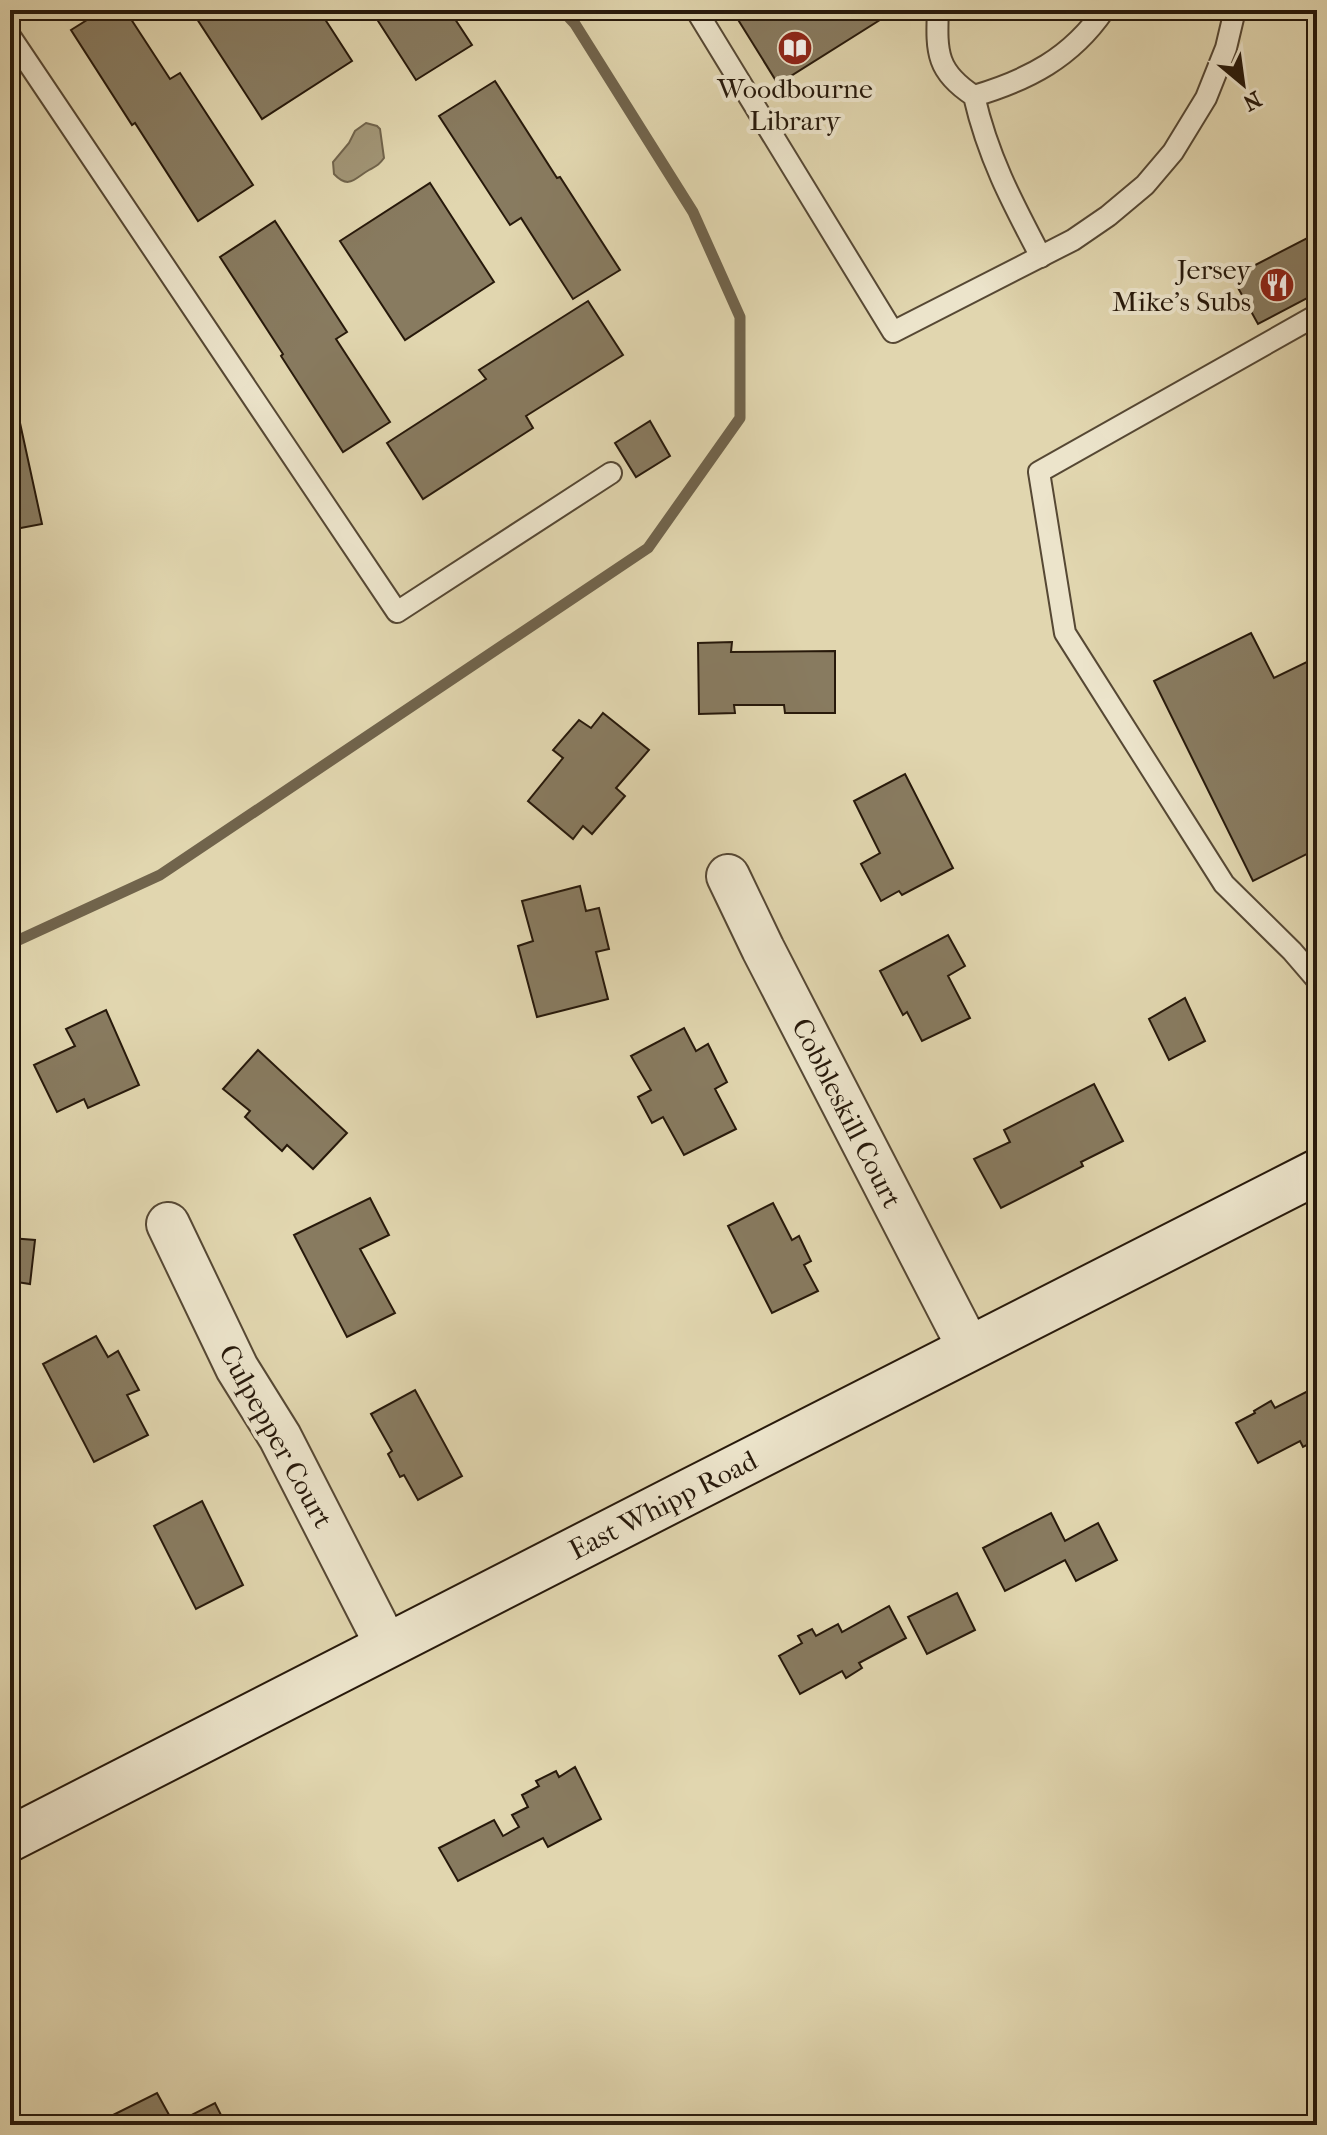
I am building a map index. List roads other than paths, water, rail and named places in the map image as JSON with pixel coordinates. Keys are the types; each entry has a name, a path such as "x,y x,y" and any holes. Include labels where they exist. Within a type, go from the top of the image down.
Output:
{"main road":[{"name":"East Whipp Road","path":"10,1839 1317,1172"}],"street":[{"name":"Cobbleskill Court","path":"728,876 969,1348"},
{"name":"Culpepper Court","path":"168,1224 237,1368 280,1437 387,1646"}],"lane":[{"path":"696,10 893,332 1073,240 1145,185 1173,152 1206,98 1226,48 1235,10"},
{"path":"938,10 937,29 944,69 958,85 974,96 995,166 1041,257"},
{"path":"974,96 1009,86 1042,69 1093,27 1104,10"},
{"path":"10,36 397,612 611,473"},
{"path":"1317,315 1039,472 1065,633 1224,884 1317,980"}],"waterway":[{"path":"10,944 160,875 648,548 740,418 740,317 693,212 575,24 562,10"}],"place":[{"name":"Woodbourne Library","path":"795,48"},
{"name":"Jersey Mike's Subs","path":"1277,285"}]}
